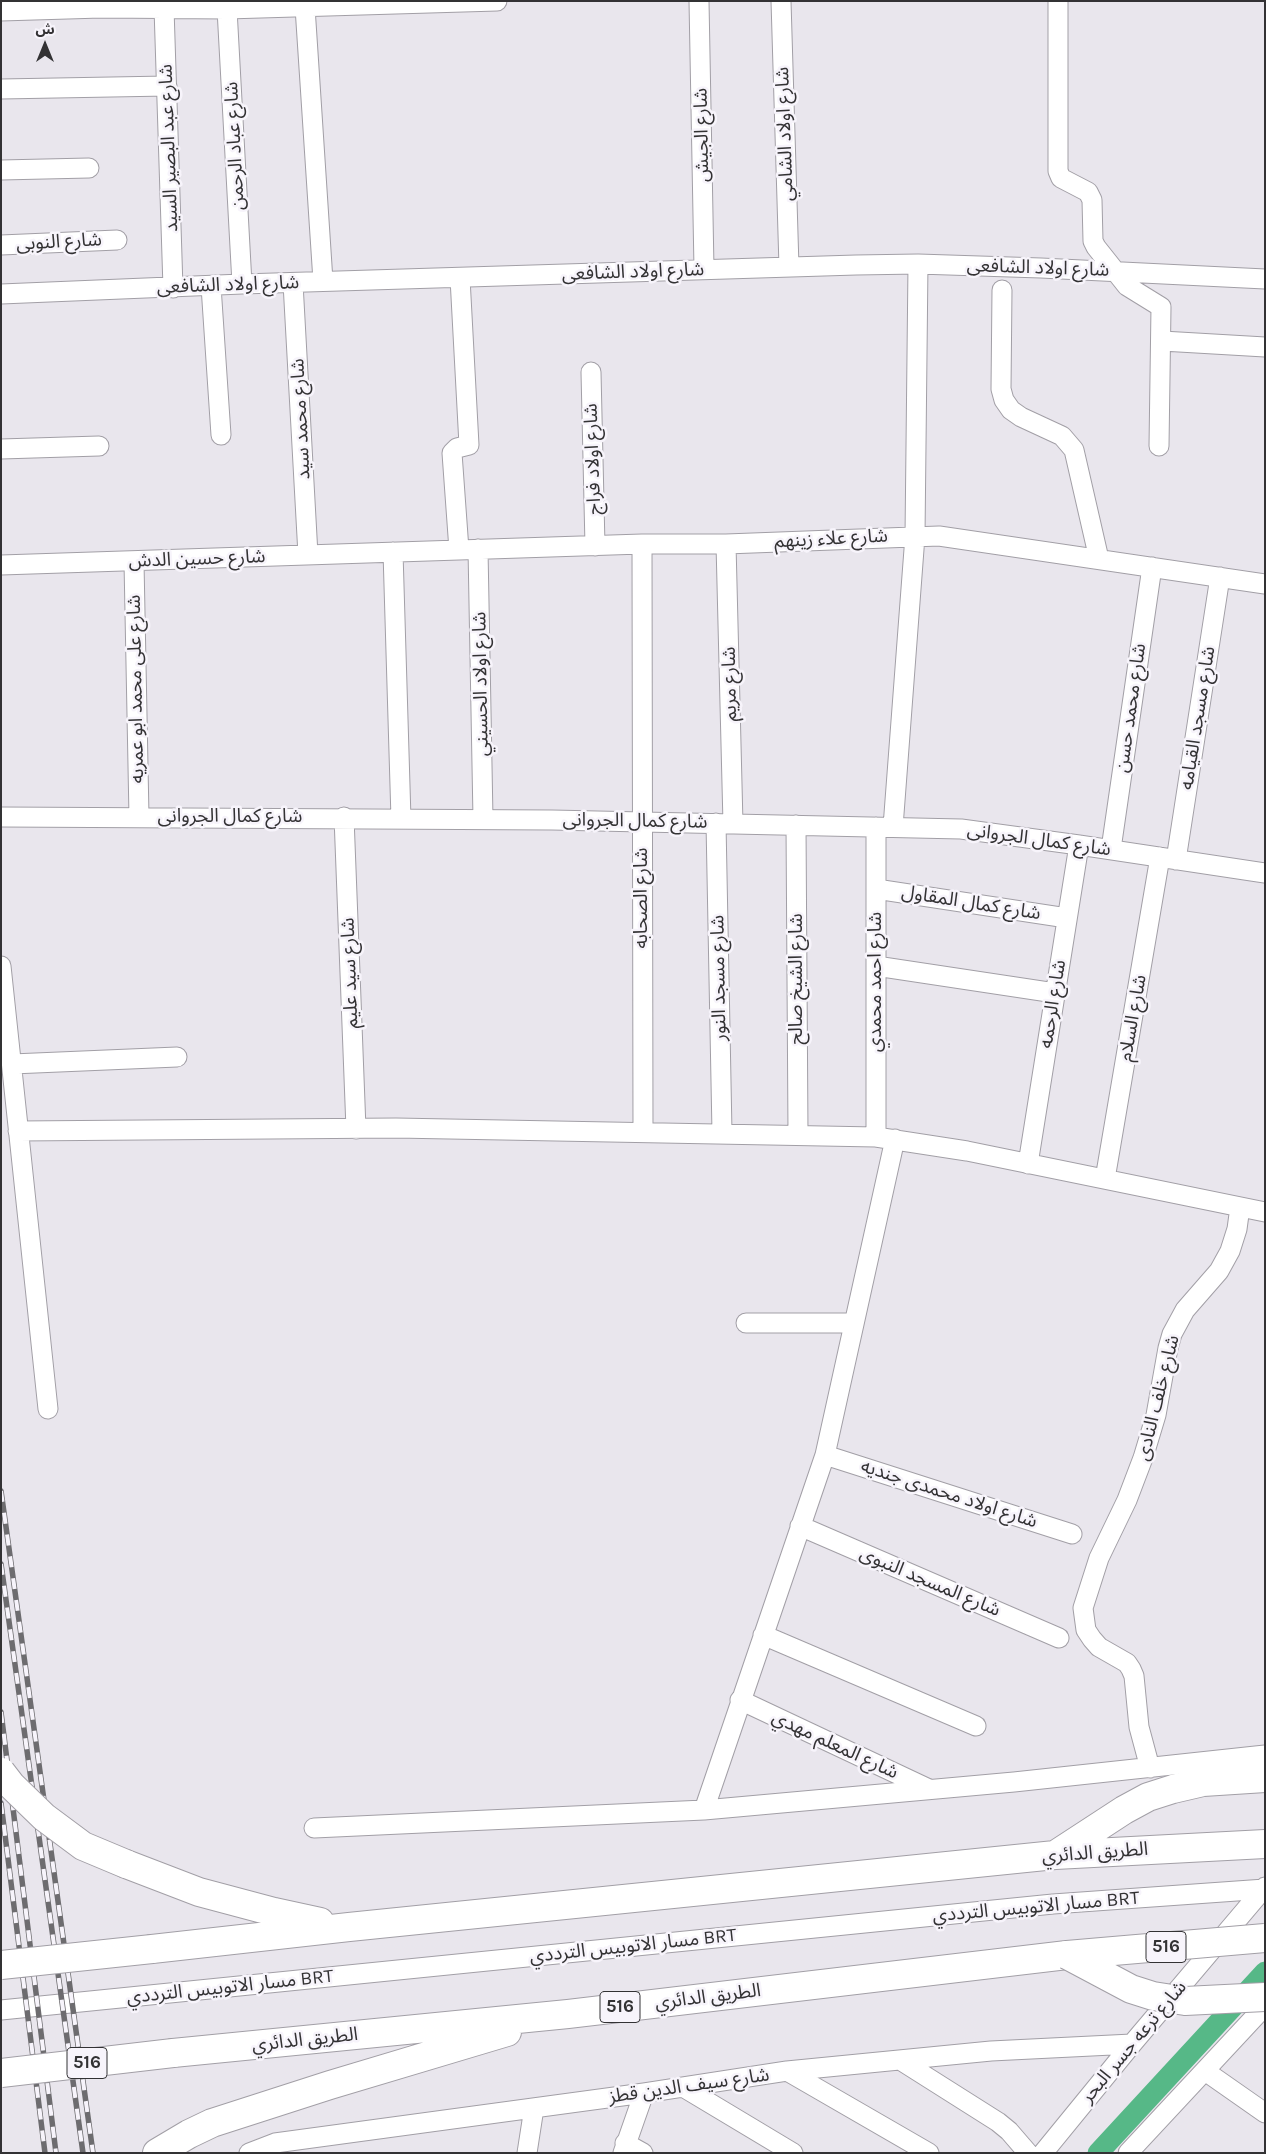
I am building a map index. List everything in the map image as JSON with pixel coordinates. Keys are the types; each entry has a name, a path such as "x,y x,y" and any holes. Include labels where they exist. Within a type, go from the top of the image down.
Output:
{"highway":[{"path":"1,1772 11,1785 44,1818 84,1846 199,1892 300,1918 349,1926"},
{"path":"1054,1855 1124,1810 1148,1797 1203,1782 1265,1778"},
{"name":"الطريق الدائري","path":"1,1965 349,1926 1054,1855 1265,1844"},
{"name":"الطريق الدائري","path":"1,2072 568,2014 1067,1955 1265,1938"},
{"path":"1067,1955 1131,1989 1153,1996 1185,2001 1263,2007"},
{"path":"157,2153 212,2123 330,2085 568,2014"}],"street":[{"path":"1,11 100,4 228,9 497,1"},
{"name":"شارع الجيش","path":"699,1 704,270"},
{"name":"شارع اولاد الشامي","path":"781,1 789,267"},
{"path":"1058,1 1058,171 1061,178 1088,192 1092,200 1093,241 1096,247 1126,286 1161,307 1159,446"},
{"path":"305,7 323,281"},
{"name":"شارع عبد البصير السيد","path":"164,8 173,288"},
{"name":"شارع عباد الرحمن","path":"228,9 242,284"},
{"path":"1,89 167,86"},
{"path":"1,170 89,168"},
{"name":"شارع النوبى","path":"1,245 117,240"},
{"name":"شارع اولاد الشافعى","path":"1,294 323,281 918,264 1116,271 1265,280"},
{"name":"شارع احمد محمدي","path":"876,1137 876,889 915,536 918,264"},
{"path":"459,550 452,453 457,448 469,445 460,278"},
{"name":"شارع محمد سيد","path":"294,283 308,555"},
{"path":"211,286 221,435"},
{"path":"1002,290 1001,389 1004,400 1011,410 1062,436 1074,450 1099,559"},
{"path":"1162,341 1265,347"},
{"name":"شارع اولاد فراج","path":"591,372 596,546"},
{"path":"1,449 98,446"},
{"name":"شارع علاء زينهم","path":"393,552 642,544 726,544 939,536 1265,584"},
{"name":"شارع الصحابه","path":"642,544 643,1132"},
{"name":"شارع مريم","path":"725,823 726,544"},
{"name":"شارع اولاد الحسيني","path":"478,550 483,819"},
{"path":"393,552 401,819"},
{"name":"شارع حسين الدش","path":"1,565 393,552"},
{"name":"شارع على محمد ابو عمريه","path":"134,562 139,817"},
{"name":"شارع محمد حسن","path":"1111,850 1152,567"},
{"name":"شارع مسجد القيامه","path":"1168,858 1220,577"},
{"name":"شارع كمال الجروانى","path":"1,817 344,817 961,829 1079,844 1265,874"},
{"name":"شارع سيد عليم","path":"344,817 356,1129"},
{"name":"شارع مسجد النور","path":"722,1133 725,823"},
{"name":"شارع الشيخ صالح","path":"796,825 798,1134"},
{"name":"شارع الرحمه","path":"1028,1164 1079,844"},
{"name":"شارع السلام","path":"1105,1178 1168,858"},
{"name":"شارع كمال المقاول","path":"876,889 1067,918"},
{"path":"1,966 48,1409"},
{"path":"876,966 1055,992"},
{"path":"12,1064 177,1057"},
{"path":"18,1131 356,1129 798,1134 876,1137 1105,1178 1265,1212"},
{"path":"704,1810 762,1635 825,1455 895,1139"},
{"name":"شارع خلف النادى","path":"1150,1768 1139,1727 1134,1676 1126,1663 1100,1647 1092,1639 1083,1619 1083,1608 1099,1558 1143,1458 1156,1415 1172,1334 1185,1310 1219,1271 1230,1251 1237,1229 1240,1207"},
{"path":"746,1323 854,1323"},
{"name":"شارع اولاد محمدى جنديه","path":"825,1455 1072,1534"},
{"name":"شارع المسجد النبوى","path":"800,1526 1059,1638"},
{"path":"762,1635 976,1726"},
{"name":"شارع المعلم مهدي","path":"740,1700 930,1789"},
{"path":"314,1828 704,1810 1150,1768 1265,1755"},
{"name":"مسار الاتوبيس الترددي BRT","path":"1,2010 1053,1904 1265,1888"},
{"name":"شارع ترعه جسر البحر","path":"1044,2153 1132,2044 1265,1888"},
{"path":"1128,2153 1263,2007"},
{"name":"شارع سيف الدين قطز","path":"249,2153 275,2143 644,2093 787,2071 991,2051 1132,2044"},
{"path":"900,2060 998,2122 1009,2131 1028,2153"},
{"path":"787,2071 928,2153"},
{"path":"1205,2071 1265,2112"},
{"path":"682,2087 793,2153"},
{"path":"642,2153 624,2148 644,2093"},
{"path":"527,2153 534,2108"}],"waterway":[{"path":"1098,2153 1265,1972"}],"railway":[{"path":"1,1491 93,2153"},
{"path":"1,1564 83,2153"},
{"path":"1,1712 56,2153"},
{"path":"1,1803 45,2153"}]}
